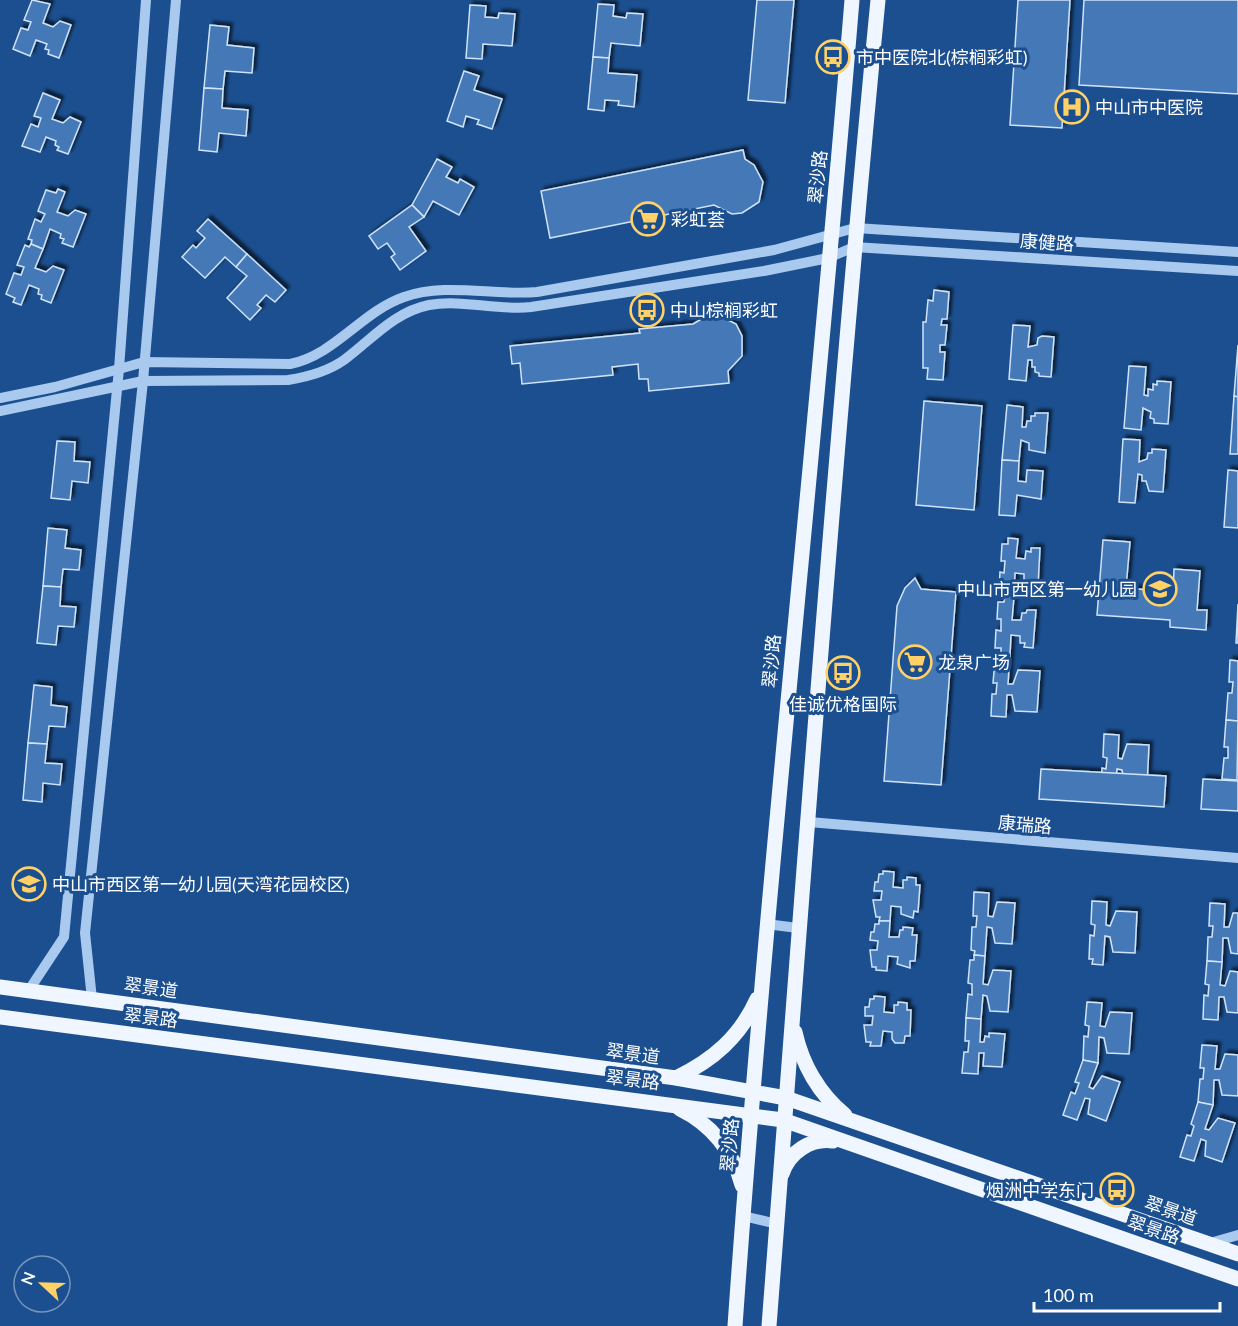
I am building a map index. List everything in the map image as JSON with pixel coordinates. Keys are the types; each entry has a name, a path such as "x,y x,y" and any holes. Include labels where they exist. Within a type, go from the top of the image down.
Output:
{"main road":[{"name":"翠沙路","path":"735,1326 766,924 852,0"},
{"path":"769,1326 792,1004 809,822 855,228 878,0"},
{"name":"翠景道","path":"0,987 676,1078 786,1098 1238,1254"},
{"path":"676,1078 699,1067 725,1047 750,1014 761,991"},
{"path":"792,1004 797,1042 804,1061 824,1094 852,1121"},
{"name":"翠景路","path":"0,1017 669,1103 783,1120 840,1142 1238,1279"},
{"path":"669,1103 691,1114 710,1129 721,1142 738,1170 745,1193"},
{"path":"781,1179 790,1159 807,1145 818,1141 840,1142"}],"street":[{"path":"28,990 64,937 119,369 146,0"},
{"path":"92,999 85,933 143,381 176,0"},
{"name":"康健路","path":"0,398 55,387 144,362 290,364 310,360 387,304 424,291 509,295 774,250 855,228 1238,252"},
{"path":"0,411 143,381 288,380 311,376 343,361 397,318 429,305 509,309 764,271 828,258 854,247"},
{"name":"康健路","path":"854,247 1238,271"},
{"path":"624,276 626,292"},
{"name":"康瑞路","path":"809,822 1238,858"},
{"path":"766,924 798,928"},
{"path":"743,1216 777,1224"},
{"path":"1208,1244 1238,1235"}],"building":[{"path":"32,0 50,4 43,23 53,27 60,21 71,25 59,58 48,54 49,50 45,49 47,44 36,40 30,56 13,49 21,28 28,30 31,22 24,20"},
{"path":"757,0 794,0 785,103 748,100"},
{"path":"1018,0 1070,0 1062,128 1010,125"},
{"path":"1084,0 1238,0 1238,94 1079,85"},
{"path":"598,4 614,5 613,16 626,18 627,13 643,14 640,46 611,43 609,58 593,57"},
{"path":"470,5 486,6 485,17 498,18 499,13 515,14 512,46 483,44 482,59 466,58"},
{"path":"210,25 229,27 227,45 254,48 252,73 225,71 223,89 204,88"},
{"path":"593,57 609,58 608,73 637,75 634,107 618,105 619,101 605,100 604,111 588,109"},
{"path":"464,71 479,76 474,90 502,99 492,129 477,124 479,120 466,116 463,127 447,121"},
{"path":"204,88 223,89 222,108 248,110 246,136 219,133 217,152 199,150"},
{"path":"43,93 60,100 52,119 63,123 70,117 81,122 68,154 57,150 59,147 55,145 56,141 46,137 40,152 22,146 31,124 38,127 41,118 34,116"},
{"path":"743,150 745,159 754,165 763,182 759,202 742,213 732,214 714,205 550,238 541,191"},
{"path":"437,159 452,167 446,177 458,183 460,179 474,187 459,215 433,201 424,217 412,205"},
{"path":"58,189 65,192 57,212 68,216 75,210 86,214 73,247 62,243 64,239 60,238 61,234 50,229 43,249 31,244 32,240 28,239 35,219 41,222 45,214 38,211 46,190 56,193"},
{"path":"412,205 424,217 409,227 426,251 400,270 391,257 395,254 387,243 378,249 369,236"},
{"path":"208,219 247,254 236,267 225,257 205,278 182,257 193,245 196,248 205,238 197,231"},
{"path":"31,244 43,249 35,268 46,272 53,266 64,270 51,303 41,299 42,295 38,294 39,289 29,285 21,305 13,302 15,298 6,294 14,273 21,275 24,267 17,265 25,245 29,247"},
{"path":"247,254 286,290 275,302 266,295 257,305 261,308 250,320 227,298 247,276 236,267"},
{"path":"934,290 949,292 947,319 942,319 941,325 947,325 945,345 940,345 940,352 945,352 943,380 927,379 928,368 923,368 923,322 926,322 928,300 933,301"},
{"path":"718,315 736,324 742,336 742,356 728,371 729,383 649,391 648,379 639,379 638,364 612,367 613,375 522,384 520,363 512,364 510,346 640,333 639,329 693,324 705,317"},
{"path":"1013,325 1030,326 1028,347 1037,345 1038,338 1042,336 1054,337 1051,377 1039,376 1039,373 1035,372 1035,367 1032,367 1032,360 1028,360 1026,381 1009,379"},
{"path":"1238,345 1238,397 1234,396"},
{"path":"1129,366 1146,367 1144,395 1148,396 1148,389 1153,390 1153,384 1157,385 1157,381 1171,382 1168,424 1154,423 1154,419 1150,418 1151,412 1143,408 1141,430 1124,428"},
{"path":"1234,396 1238,397 1238,454 1230,454"},
{"path":"924,401 982,406 974,510 916,505"},
{"path":"1007,405 1023,407 1022,427 1026,427 1027,421 1031,421 1031,416 1035,416 1035,413 1048,413 1045,453 1029,450 1029,443 1021,440 1019,461 1002,460"},
{"path":"1123,439 1140,440 1139,462 1147,459 1152,449 1166,450 1163,492 1149,491 1146,481 1142,481 1142,475 1138,474 1135,503 1119,502"},
{"path":"57,441 75,442 74,461 90,462 88,483 72,481 70,500 51,498"},
{"path":"1002,460 1019,461 1018,481 1026,482 1027,470 1043,471 1041,499 1017,495 1015,516 999,515"},
{"path":"1228,470 1238,471 1238,528 1224,527"},
{"path":"48,528 67,530 65,548 81,550 79,570 63,569 61,587 43,586"},
{"path":"1008,538 1018,539 1016,558 1025,559 1026,551 1031,552 1031,548 1040,548 1038,586 1028,585 1029,582 1024,581 1024,574 1015,573 1014,597 1005,596 1005,590 999,590 1000,572 1004,573 1005,561 1001,561 1002,544 1008,544"},
{"path":"1103,540 1130,542 1126,588 1173,592 1174,569 1200,571 1197,610 1207,610 1206,630 1170,627 1170,620 1097,615"},
{"path":"915,578 921,589 956,592 941,785 884,781 897,606 905,588"},
{"path":"43,586 61,587 60,606 76,607 74,627 58,626 56,645 37,643"},
{"path":"1005,596 1014,597 1012,620 1021,620 1022,613 1026,613 1027,610 1036,610 1033,648 1024,647 1025,643 1020,643 1020,636 1011,635 1010,655 1001,654 1001,648 995,648 996,630 1001,631 1001,619 997,619 998,602 1004,602"},
{"path":"1238,604 1238,643 1236,643"},
{"path":"1001,654 1010,655 1008,684 1013,684 1018,670 1040,671 1037,712 1015,711 1012,695 1007,695 1006,717 991,716 992,694 996,694 997,683 993,683 995,660 1000,660"},
{"path":"1230,660 1238,661 1238,721 1226,720 1228,693 1232,693 1233,682 1229,682"},
{"path":"34,685 52,687 51,705 67,707 65,727 49,726 47,744 28,743"},
{"path":"1226,720 1238,721 1237,780 1222,779 1224,758 1228,758 1228,747 1224,747"},
{"path":"1104,734 1119,735 1118,758 1122,759 1127,744 1149,745 1147,786 1125,785 1122,770 1117,769 1115,791 1101,790 1102,768 1106,769 1107,758 1103,757"},
{"path":"28,743 47,744 45,763 62,764 60,785 43,783 42,802 23,800"},
{"path":"1041,769 1166,776 1164,807 1039,799"},
{"path":"1203,779 1238,781 1238,811 1201,809"},
{"path":"883,871 894,872 893,887 903,888 903,880 907,880 907,877 916,878 916,885 920,885 918,912 914,911 913,918 901,914 901,907 891,906 890,921 879,921 880,917 876,917 873,900 881,900 882,891 874,891 875,882 878,882 879,874 883,874"},
{"path":"974,892 989,893 988,916 993,917 997,902 1015,903 1012,944 995,943 992,928 987,927 985,956 974,955 975,951 971,950 972,927 976,927 977,916 973,916"},
{"path":"1092,901 1107,902 1106,925 1110,926 1116,911 1137,912 1135,953 1113,952 1110,937 1105,936 1103,965 1092,964 1093,959 1089,959 1090,935 1094,936 1095,925 1091,924"},
{"path":"1210,903 1225,904 1224,927 1229,927 1233,913 1238,913 1238,954 1231,953 1228,938 1223,938 1222,962 1207,961 1208,937 1212,937 1213,926 1209,926"},
{"path":"879,921 890,921 889,937 899,937 903,927 913,928 912,935 917,935 915,961 910,961 910,968 897,964 898,957 888,956 887,971 876,970 876,967 872,967 870,950 877,950 878,941 870,940 871,932 874,932 875,924 879,924"},
{"path":"974,955 985,956 983,984 988,985 993,970 1011,971 1008,1012 990,1011 987,996 983,995 981,1019 966,1018 968,994 972,995 972,984 968,983 970,960 974,960"},
{"path":"1207,961 1222,962 1220,985 1225,986 1230,971 1238,972 1238,1013 1227,1012 1224,997 1219,997 1218,1020 1203,1019 1204,995 1208,996 1209,985 1205,984"},
{"path":"874,996 885,997 884,1012 894,1013 894,1005 898,1005 898,1002 907,1003 907,1010 911,1010 910,1036 905,1036 904,1043 895,1043 892,1039 892,1032 883,1031 881,1046 870,1046 871,1042 866,1042 864,1025 872,1025 873,1016 865,1016 865,1007 869,1007 870,999 874,999"},
{"path":"1087,1002 1102,1003 1100,1026 1105,1027 1110,1012 1132,1013 1129,1054 1107,1053 1104,1038 1099,1037 1098,1063 1083,1060 1084,1036 1088,1037 1089,1026 1085,1025"},
{"path":"966,1018 981,1019 980,1042 984,1042 985,1036 989,1037 989,1033 1005,1034 1002,1067 983,1066 984,1053 979,1053 978,1074 962,1073 964,1052 968,1052 969,1041 965,1041"},
{"path":"1202,1045 1217,1046 1215,1069 1220,1069 1225,1054 1238,1055 1238,1096 1222,1095 1219,1080 1214,1080 1213,1105 1198,1102 1200,1079 1203,1079 1204,1068 1200,1068"},
{"path":"1083,1060 1098,1063 1089,1087 1093,1089 1102,1076 1120,1082 1106,1121 1088,1114 1090,1099 1085,1098 1077,1120 1063,1115 1071,1092 1075,1094 1079,1083 1075,1082"},
{"path":"1198,1102 1213,1105 1205,1129 1209,1130 1218,1118 1235,1123 1222,1162 1205,1156 1206,1141 1201,1139 1194,1161 1180,1157 1187,1135 1191,1136 1194,1126 1191,1124"}],"place":[{"name":"市中医院北(棕榈彩虹)","path":"833,57"},
{"name":"中山市中医院","path":"1072,107"},
{"name":"彩虹荟","path":"648,219"},
{"name":"中山棕榈彩虹","path":"647,310"},
{"name":"中山市西区第一幼儿园","path":"1160,589"},
{"name":"龙泉广场","path":"915,662"},
{"name":"佳诚优格国际","path":"843,673"},
{"name":"中山市西区第一幼儿园(天湾花园校区)","path":"29,884"},
{"name":"烟洲中学东门","path":"1117,1190"}]}
